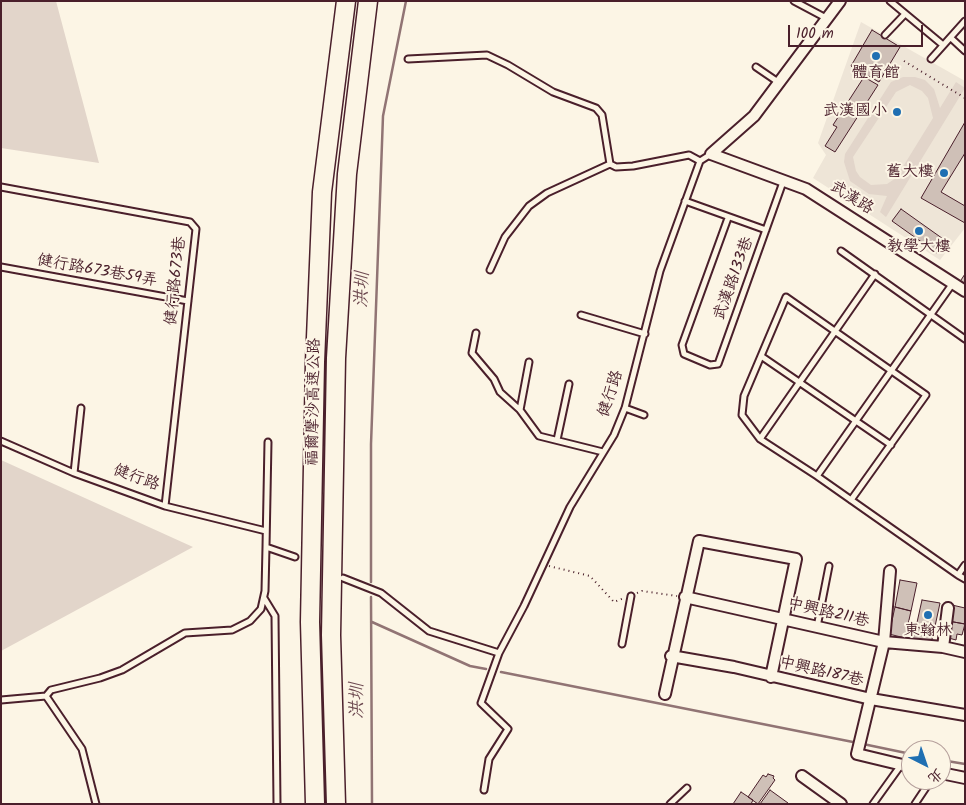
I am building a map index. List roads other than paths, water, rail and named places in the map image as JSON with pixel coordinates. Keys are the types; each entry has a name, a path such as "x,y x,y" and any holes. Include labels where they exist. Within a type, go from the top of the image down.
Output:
{"highway":[{"name":"福爾摩沙高速公路","path":"315,804 310,622 315,362 322,192 346,1"},
{"name":"福爾摩沙高速公路","path":"336,804 331,634 336,358 347,174 368,1"}],"street":[{"path":"711,154 754,116 840,1"},
{"name":"武漢路","path":"711,154 806,189 965,291"},
{"path":"665,694 671,656 699,541 796,559 771,677"},
{"path":"890,571 884,642 859,747 901,763"},
{"name":"中興路211巷","path":"685,597 884,642 943,647 965,652"},
{"path":"943,647 948,608"},
{"name":"中興路187巷","path":"671,656 734,667 871,700 965,715"},
{"path":"951,775 965,778"},
{"path":"802,776 841,804"}],"lane":[{"path":"794,1 826,18"},
{"path":"890,1 943,45"},
{"path":"885,35 905,14"},
{"path":"931,59 965,21"},
{"path":"950,38 965,51"},
{"path":"408,59 487,55 508,65 553,92 596,108 602,115 610,164"},
{"path":"756,67 778,82"},
{"path":"490,270 505,237 529,206 547,193 610,164 633,166 689,156 700,160 711,154"},
{"name":"健行路","path":"484,790 488,759 508,729 481,702 499,653 544,565 570,507 614,435 625,408 660,271 700,160"},
{"name":"武漢路133巷","path":"728,218 682,345 684,354 710,365 718,364 783,182"},
{"name":"健行路673巷","path":"1,187 190,222 196,229 165,506"},
{"path":"685,201 728,218 766,230"},
{"path":"841,251 965,339"},
{"name":"健行路673巷59弄","path":"1,267 188,301"},
{"path":"760,439 875,274"},
{"path":"817,476 953,282"},
{"path":"851,500 926,395 786,297 744,396 742,415 760,439 817,476 851,500 965,579"},
{"path":"581,315 645,334"},
{"path":"476,333 472,353 494,379 500,392 520,410 539,436 603,452"},
{"path":"761,356 891,445"},
{"path":"520,410 529,362"},
{"path":"557,440 569,384"},
{"path":"74,473 81,408"},
{"path":"625,408 644,415"},
{"name":"健行路","path":"1,440 74,473 165,506 266,531"},
{"path":"1,700 46,696 51,690 100,678 122,670 184,633 232,630 250,621 261,609 264,597 268,442"},
{"path":"266,547 295,557"},
{"path":"958,574 965,565"},
{"path":"817,627 829,566"},
{"path":"343,578 381,593 429,631 499,653"},
{"path":"622,644 630,596"},
{"path":"264,597 275,616 277,804"},
{"path":"46,696 82,749 96,804"},
{"path":"873,804 901,771"},
{"path":"670,804 687,788"},
{"path":"916,804 925,790"}],"waterway":[{"name":"洪圳","path":"371,582 371,444 383,116 406,1"},
{"name":"洪圳","path":"371,597 372,804"},
{"path":"372,622 470,666 486,669"},
{"path":"501,672 858,743"},
{"path":"863,744 901,752"},
{"path":"951,762 965,764"}],"place":[{"name":"體育館","path":"876,56"},
{"name":"武漢國小","path":"897,112"},
{"name":"舊大樓","path":"944,173"},
{"name":"教學大樓","path":"919,231"},
{"name":"東翰林","path":"928,615"}]}
